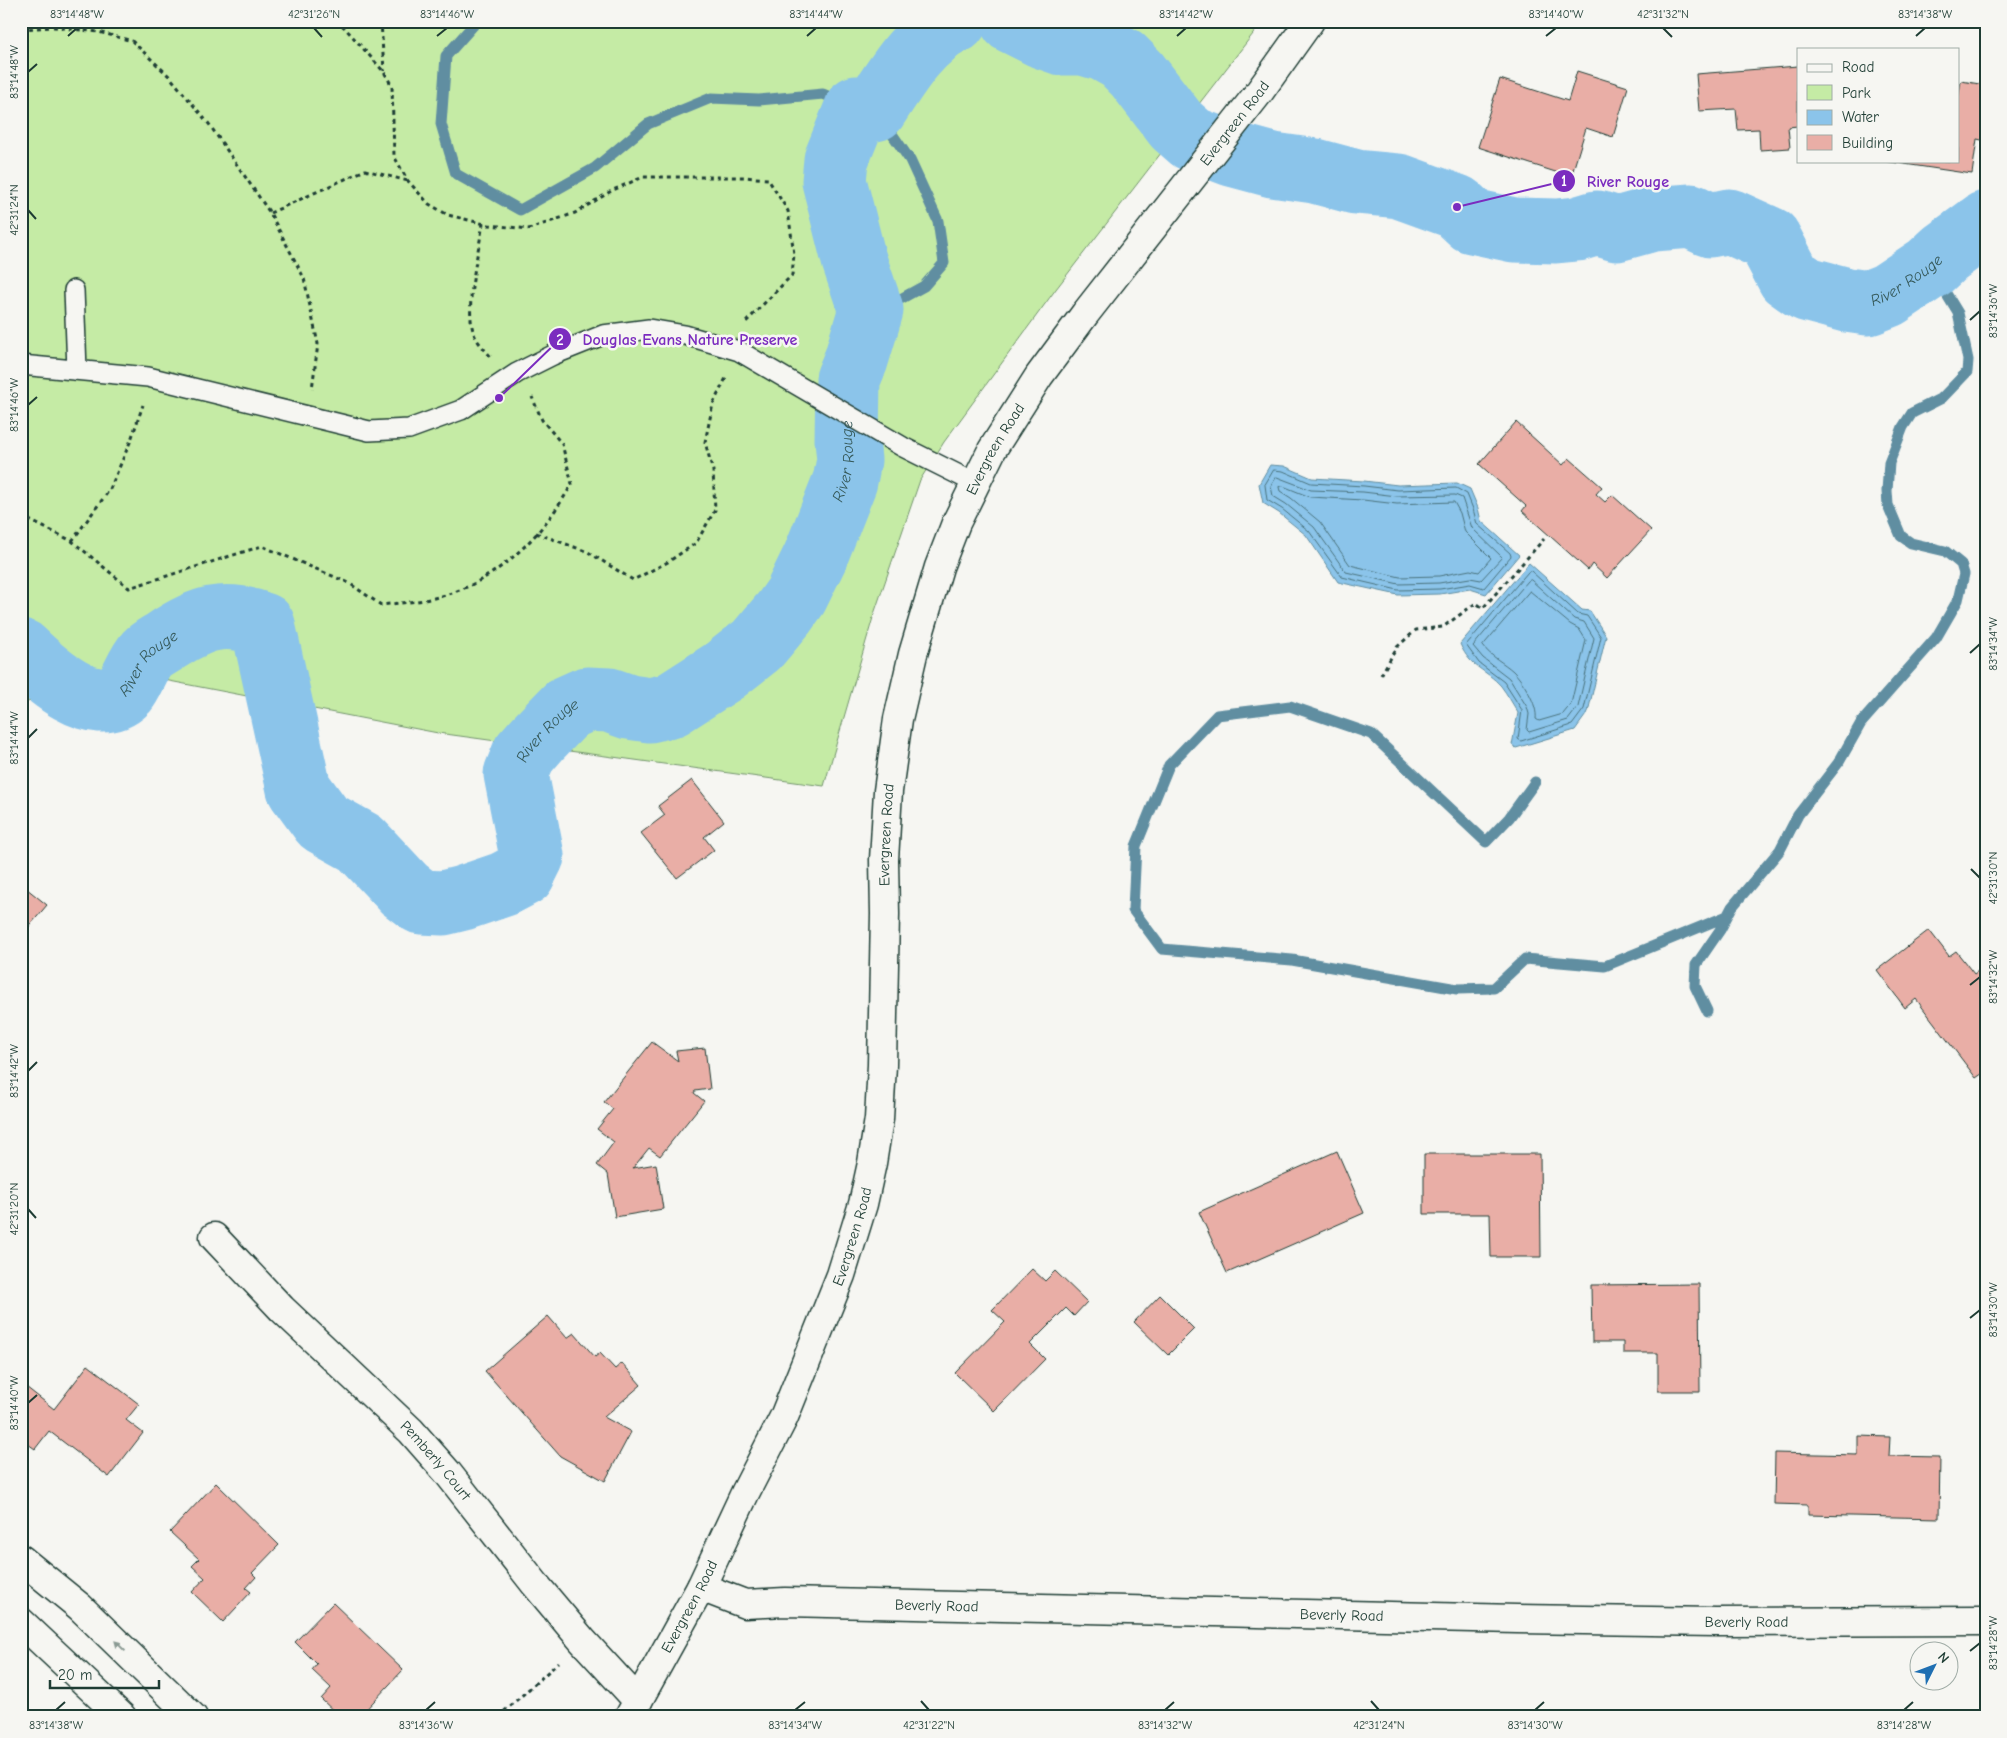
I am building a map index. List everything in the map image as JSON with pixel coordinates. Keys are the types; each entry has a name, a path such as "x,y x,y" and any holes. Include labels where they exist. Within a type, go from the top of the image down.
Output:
{"street":[{"name":"Evergreen Road","path":"634,1709 701,1587 745,1493 784,1417 841,1275 863,1204 879,1119 885,914 884,860 888,791 898,720 913,654 939,567 956,523 992,450 1039,376 1085,314 1260,91 1310,21"},
{"name":"Pemberly Court","path":"214,1237 282,1309 411,1431 447,1472 535,1584 582,1640 634,1709"},
{"path":"21,1558 80,1607 193,1717"},
{"name":"Beverly Road","path":"701,1587 745,1604 785,1602 1716,1622 1986,1621"},
{"path":"21,1622 122,1717"}],"lane":[{"path":"74,290 76,370"},
{"path":"21,365 148,378 369,431 409,429 461,410 517,373 553,355 603,335 649,329 685,335 739,351 903,448 975,483"}],"path":[{"path":"335,21 344,28 384,72 392,86 394,156 408,181 429,204 448,215 483,223 529,229 575,213 613,190 643,177 744,177 768,179 788,211 794,254 792,275 745,321 739,351 713,404 705,442 713,471 715,510 696,543 668,562 633,580 588,552 536,533"},
{"path":"381,21 384,72"},
{"path":"21,29 54,27 99,32 132,41 170,77 209,124 270,213 304,278 318,344 308,417"},
{"path":"270,213 365,170 408,181"},
{"path":"21,516 72,541 129,588 262,546 348,583 381,605 435,598 482,581 512,558 536,533 556,511 572,484 562,444 542,420 524,379 517,373 500,367 476,338 471,320 471,296 483,223"},
{"path":"72,541 110,489 142,413 148,378"},
{"path":"1381,675 1397,646 1416,630 1442,627 1476,602 1483,608 1544,539"},
{"path":"498,1717 582,1640"}],"green space":[{"path":"21,21 1263,21 1056,289 944,442 920,480 874,614 824,786 438,733 159,679 21,703"}],"water":[{"path":"1270,465 1284,466 1312,478 1398,485 1457,483 1470,489 1481,521 1519,555 1486,594 1470,589 1440,594 1398,595 1338,582 1306,535 1279,513 1263,503 1259,484"},
{"path":"1529,563 1582,610 1590,611 1606,636 1588,712 1575,730 1516,748 1512,745 1518,713 1501,686 1469,659 1460,644"}],"building":[{"path":"1797,66 1797,126 1788,127 1790,148 1760,150 1759,129 1738,130 1736,109 1699,111 1696,74"},
{"path":"1577,71 1628,87 1613,137 1586,128 1571,177 1478,147 1500,79 1568,101"},
{"path":"1961,81 1986,85 1986,141 1977,139 1972,174 1891,162 1960,162"},
{"path":"1516,422 1563,465 1569,458 1602,487 1596,494 1605,502 1612,495 1651,530 1607,578 1592,564 1588,570 1522,511 1526,506 1479,464"},
{"path":"692,780 724,821 704,837 714,850 677,878 641,833 665,815 658,806"},
{"path":"21,884 47,905 21,936"},
{"path":"1929,930 1949,956 1956,951 1974,974 1986,965 1986,1071 1976,1078 1916,999 1905,1008 1877,970"},
{"path":"652,1042 678,1061 676,1051 705,1048 710,1089 695,1091 694,1093 704,1101 660,1156 649,1148 633,1168 656,1164 663,1209 615,1217 608,1174 597,1165 614,1142 597,1129 613,1109 604,1102"},
{"path":"1337,1151 1364,1213 1227,1273 1199,1212"},
{"path":"1424,1154 1540,1154 1541,1257 1491,1257 1490,1214 1424,1214"},
{"path":"1032,1269 1045,1281 1055,1271 1087,1302 1074,1316 1066,1308 1030,1344 1045,1359 994,1411 955,1373 1005,1322 992,1310"},
{"path":"1699,1284 1700,1391 1658,1391 1658,1353 1623,1353 1623,1342 1592,1342 1591,1285"},
{"path":"1160,1295 1194,1329 1168,1355 1134,1322"},
{"path":"548,1316 567,1338 574,1333 595,1357 600,1353 615,1369 622,1363 641,1385 604,1417 631,1432 605,1481 560,1456 485,1371"},
{"path":"88,1365 139,1404 126,1420 143,1433 109,1477 49,1431 35,1449 21,1439 21,1393 26,1387 54,1409"},
{"path":"1858,1436 1890,1437 1889,1456 1940,1457 1939,1518 1808,1515 1808,1505 1774,1504 1775,1453 1858,1455"},
{"path":"216,1483 279,1545 252,1573 256,1577 246,1588 251,1592 223,1622 192,1592 205,1578 192,1566 199,1559 170,1532"},
{"path":"333,1603 403,1670 359,1717 340,1717 321,1699 331,1688 312,1670 317,1664 295,1642"}],"waterway":[{"path":"477,21 446,56 441,124 456,174 520,210 595,168 648,124 711,98 759,100 823,94 857,108"},
{"name":"River Rouge","path":"21,651 42,670 70,690 85,697 100,700 113,698 126,690 147,654 190,627 202,622 225,617 249,620 263,625 299,789 323,822 361,843 404,889 421,902 443,903 463,898 504,884 523,874 532,856 516,774 524,754 567,708 587,699 609,700 629,707 650,710 671,705 724,671 757,645 796,596 815,557 845,481 849,460 847,440 848,379 856,360 871,310 854,260 834,181 836,160 857,108 875,109 900,71 919,47 942,28 955,21"},
{"name":"River Rouge","path":"1012,21 1042,36 1062,43 1084,43 1104,49 1122,59 1137,74 1176,125 1192,139 1232,154 1273,165 1315,171 1356,182 1399,186 1457,207 1472,221 1514,230 1556,231 1577,229 1597,223 1617,229 1653,219 1691,216 1710,225 1729,221 1769,239 1789,277 1806,289 1847,300 1868,303 1888,295 1930,267 1945,253 1986,223"},
{"path":"871,310 895,302 924,286 944,263 938,221 910,160 875,109"},
{"path":"1707,1011 1695,986 1696,965 1720,930 1732,907 1780,850 1798,815 1839,762 1861,723 1936,638 1958,600 1964,574 1961,564 1945,551 1911,543 1901,536 1888,505 1889,463 1903,427 1912,413 1942,398 1967,372 1968,360 1958,313 1930,267"},
{"path":"1535,782 1509,818 1486,842 1371,734 1290,706 1217,715 1169,765 1136,846 1133,910 1162,949 1292,960 1457,989 1494,988 1525,959 1605,966 1727,916"}],"place":[{"name":"River Rouge","path":"1457,207"},
{"name":"Douglas Evans Nature Preserve","path":"499,398"}]}
